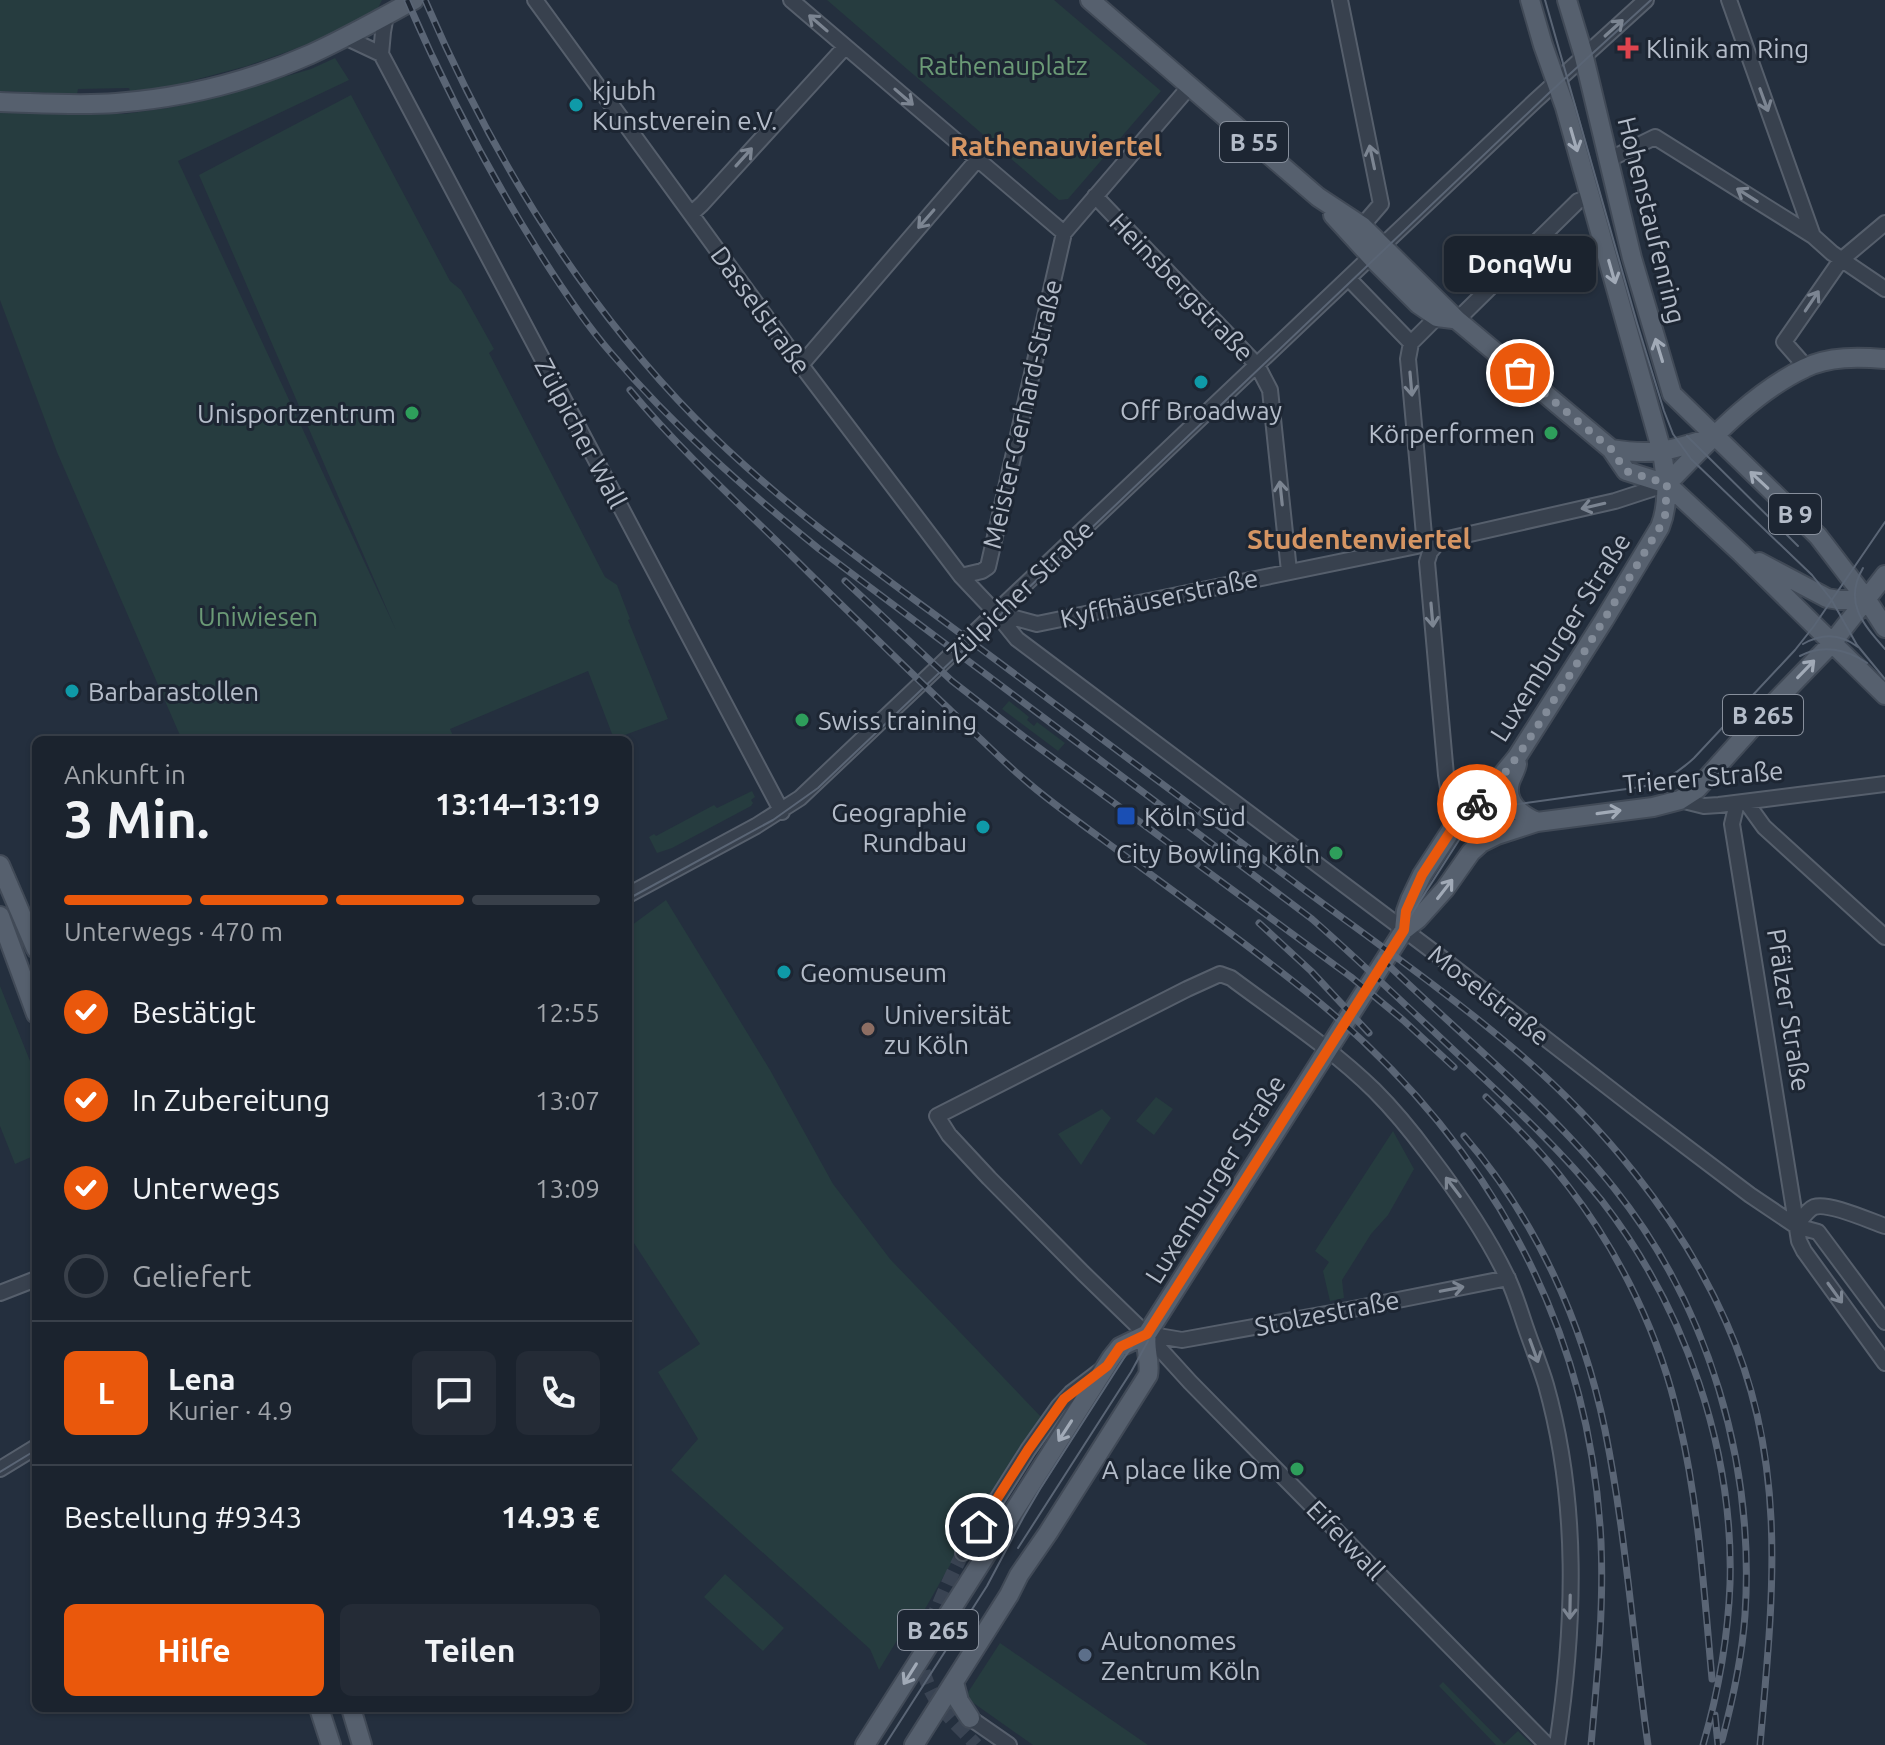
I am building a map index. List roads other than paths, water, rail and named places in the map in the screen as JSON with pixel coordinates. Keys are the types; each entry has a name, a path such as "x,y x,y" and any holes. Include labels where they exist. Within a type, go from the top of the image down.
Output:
{"main road":[{"path":"0,102 115,103 191,92 238,81 309,55 414,0"},
{"name":"B 55","path":"1090,0 1318,197 1377,252 1611,449 1626,471 1667,484"},
{"name":"Hohenstaufenring","path":"1530,0 1565,107 1662,452"},
{"name":"Hohenstaufenring","path":"1567,0 1584,56 1632,258 1672,394 1715,436"},
{"name":"B 55","path":"1318,197 1362,226 1377,252 1418,304 1437,317"},
{"path":"1437,317 1457,320"},
{"path":"1667,484 1715,436 1765,394 1806,367 1843,358 1885,359"},
{"path":"1611,449 1662,452 1715,436"},
{"name":"B 9","path":"1715,436 1818,536 1885,628"},
{"name":"Luxemburger Straße","path":"1404,930 1406,911 1422,875 1454,826 1484,797 1517,757 1660,527 1665,516 1667,484 1662,452"},
{"name":"B 9","path":"1667,484 1885,695"},
{"name":"B 9","path":"1741,553 1816,593"},
{"path":"1816,593 1827,593 1837,586 1837,560"},
{"path":"1832,643 1885,575"},
{"path":"1816,593 1831,599 1867,600"},
{"name":"B 265","path":"1680,800 1697,789 1832,643"},
{"path":"1517,757 1517,767 1509,784 1512,805 1537,822"},
{"name":"Trierer Straße","path":"1481,843 1537,822 1653,807 1680,800"},
{"name":"Luxemburger Straße","path":"865,1745 1120,1347 1147,1334 1404,930 1445,889 1481,843"},
{"path":"0,865 32,940"},
{"path":"0,916 32,1003"},
{"name":"B 265","path":"914,1745 1148,1375 1151,1365 1147,1334"},
{"path":"954,1682 959,1701 970,1718"},
{"path":"320,1712 329,1742"},
{"path":"352,1712 359,1742"},
{"path":"930,1719 951,1715 970,1718"}],"street":[{"name":"Dasselstraße","path":"535,0 801,365 961,576 996,613"},
{"path":"791,0 1064,233 1190,86"},
{"path":"1340,0 1381,204 1362,226"},
{"name":"Zülpicher Straße","path":"632,893 782,812 821,780 1646,0"},
{"path":"1729,0 1813,236"},
{"path":"345,37 381,54 386,15"},
{"path":"691,214 845,47"},
{"name":"Zülpicher Wall","path":"381,54 782,812"},
{"path":"1608,160 1655,137 1813,236 1841,260 1885,289"},
{"path":"801,365 977,160"},
{"name":"Heinsbergstraße","path":"1095,196 1257,365 1270,390 1289,571"},
{"path":"1457,320 1578,201 1591,197"},
{"path":"1806,367 1784,342 1841,260 1885,223"},
{"name":"Meister-Gerhard-Straße","path":"961,576 988,567 1064,233"},
{"path":"1349,279 1411,343 1437,317"},
{"name":"Kyffhäuserstraße","path":"996,613 1037,624 1417,546 1424,535 1408,359 1411,343"},
{"path":"1454,826 1446,775 1427,562 1430,552 1439,541 1615,501 1667,484"},
{"name":"Moselstraße","path":"996,613 1017,639 1757,1200 1796,1226"},
{"name":"Trierer Straße","path":"1680,800 1704,806 1885,784"},
{"path":"1741,802 1764,827 1885,937"},
{"name":"Pfälzer Straße","path":"1741,802 1732,824 1799,1241 1885,1363"},
{"name":"Eifelwall","path":"1327,1050 1229,976 1217,974 937,1116 949,1135 989,1178 1147,1334 1190,1382 1547,1745"},
{"path":"1327,1050 1359,1076 1406,1126 1463,1200 1508,1278 1546,1383 1557,1433 1569,1518 1571,1612 1568,1665 1557,1745"},
{"path":"1885,1226 1818,1206 1810,1210 1796,1226 1811,1229 1822,1236 1885,1322"},
{"name":"Stolzestraße","path":"1147,1334 1182,1340 1508,1278"},
{"path":"0,1293 32,1281"},
{"path":"963,1553 1053,1413 1071,1393 1107,1366"},
{"path":"0,1469 32,1449"},
{"path":"970,1718 1009,1745"}],"tunnel":[{"path":"963,1553 930,1625 924,1645 923,1665 929,1687 938,1703 976,1745"}],"tram line":[{"path":"1545,0 1637,323 1673,434 1691,459 1812,575 1831,599 1857,645 1885,679"},
{"path":"632,897 773,820 818,788 1549,93 1651,0"},
{"path":"1687,436 1798,546"},
{"path":"885,1745 987,1586 1040,1489 1461,837 1498,809 1641,787 1663,780 1682,768 1795,650 1885,522"},
{"path":"1863,568 1857,580 1855,602 1869,631 1885,649"},
{"path":"1803,644 1831,636 1858,647"},
{"path":"1800,656 1826,649 1851,654 1867,663"},
{"path":"1018,1548 1148,1341"},
{"path":"0,1472 32,1452"}],"railway":[{"path":"407,0 467,127 537,249 591,328 659,406 737,480 819,549 1312,919 1517,1110 1602,1201 1658,1287 1680,1334 1699,1382 1723,1482 1729,1533 1729,1604 1721,1665 1703,1745"},
{"path":"425,0 478,113 541,221 613,324 695,418 758,478 860,559 1414,970 1514,1049 1577,1108 1635,1174 1685,1245 1707,1283 1746,1374 1760,1426 1772,1530 1772,1583 1760,1745"},
{"path":"630,390 717,483 1018,774 1288,977 1375,1052 1429,1111 1477,1173 1517,1239 1550,1309 1575,1383 1592,1460 1601,1542 1602,1593 1591,1745"},
{"path":"845,581 952,681 1351,977 1454,1067"},
{"path":"1259,923 1311,971 1369,1033"},
{"path":"1381,958 1531,1098 1588,1157 1647,1234 1676,1284 1700,1336 1719,1390 1733,1445 1742,1501 1746,1558 1742,1646 1722,1740"},
{"path":"1486,1097 1539,1151 1587,1212 1621,1268 1650,1328 1671,1390 1686,1453 1700,1549 1712,1679"},
{"path":"1464,1136 1490,1168 1534,1237 1570,1312 1596,1390 1624,1548 1648,1745"},
{"path":"1715,1715 1718,1745"}],"place":[{"name":"Klinik am Ring","path":"1628,48"},
{"name":"kjubh Kunstverein e.V.","path":"576,105"},
{"name":"DonqWu","path":"1520,373"},
{"name":"Off Broadway","path":"1201,382"},
{"name":"Unisportzentrum","path":"412,413"},
{"name":"Körperformen","path":"1551,433"},
{"name":"Barbarastollen","path":"72,691"},
{"name":"Swiss training","path":"802,720"},
{"name":"Köln Süd","path":"1126,816"},
{"name":"Geographie Rundbau","path":"983,827"},
{"name":"City Bowling Köln","path":"1336,853"},
{"name":"Geomuseum","path":"784,972"},
{"name":"Universität zu Köln","path":"868,1029"},
{"name":"A place like Om","path":"1297,1469"},
{"name":"Autonomes Zentrum Köln","path":"1085,1655"}],"district":[{"name":"Rathenauviertel","path":"1056,145"},
{"name":"Studentenviertel","path":"1359,538"}],"park label":[{"name":"Rathenauplatz","path":"1003,65"},
{"name":"Uniwiesen","path":"258,616"}]}
